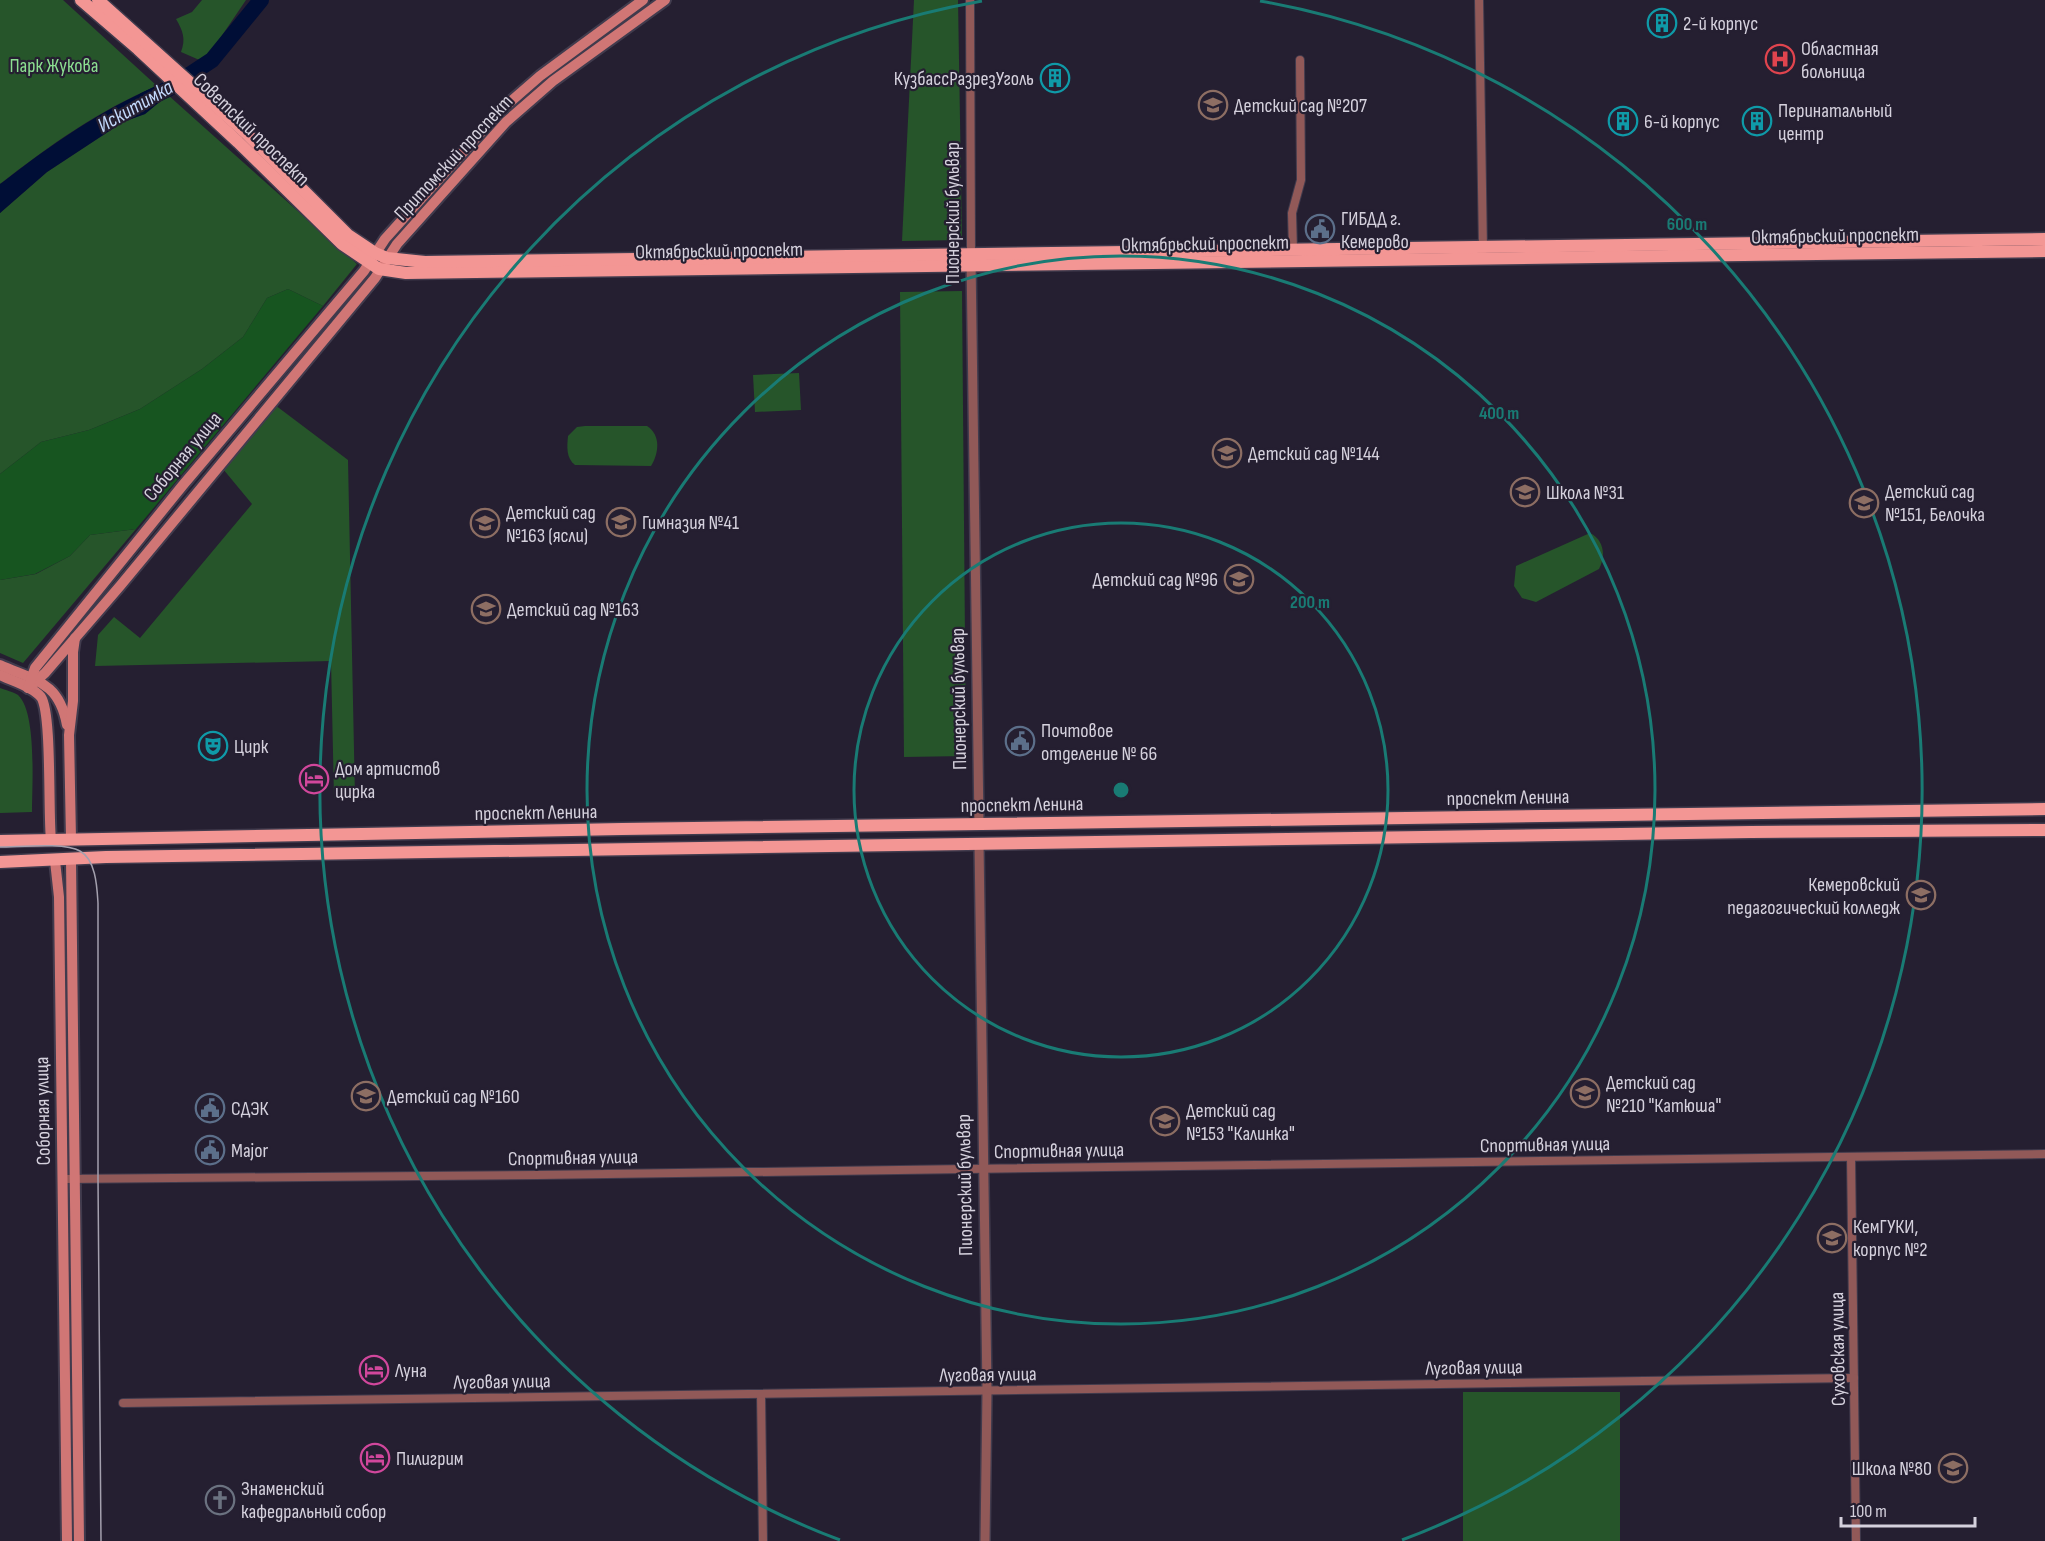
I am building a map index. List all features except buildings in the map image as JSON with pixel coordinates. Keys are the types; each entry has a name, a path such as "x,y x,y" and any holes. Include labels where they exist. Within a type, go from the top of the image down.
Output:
{"main road":[{"name":"Советский проспект","path":"81,0 142,45"},
{"name":"Советский проспект","path":"98,0 142,45 242,138 378,260"},
{"name":"Притомский проспект","path":"378,260 385,239 502,109 540,76 643,0"},
{"name":"Притомский проспект","path":"378,260 397,244 506,122 554,81 665,0"},
{"name":"Октябрьский проспект","path":"378,260 406,273 423,273 1293,250 1483,253 2045,239"},
{"name":"Октябрьский проспект","path":"971,260 1483,253 2045,251"},
{"name":"Соборная улица","path":"32,682 75,638 375,278 378,260"},
{"name":"Соборная улица","path":"79,1541 63,1179 59,897 51,840 45,711 41,697 32,682 34,668 183,484 364,271 378,260"},
{"name":"Соборная улица","path":"67,1541 74,1179 69,735 74,701 75,638"},
{"path":"0,665 32,682"},
{"path":"0,675 32,682"},
{"name":"Соборная улица","path":"32,682 47,686 59,699 69,735"},
{"name":"проспект Ленина","path":"0,841 2045,809"},
{"path":"1520,816 1523,836"},
{"name":"Пионерский бульвар","path":"979,824 979,844"},
{"name":"проспект Ленина","path":"71,860 106,857 2045,830"},
{"path":"0,862 71,860"}],"street":[{"name":"Пионерский бульвар","path":"970,0 971,260 979,824"},
{"path":"1479,0 1483,253"},
{"path":"1293,250 1292,213 1301,180 1300,60"},
{"name":"Пионерский бульвар","path":"979,844 987,1391 985,1541"},
{"name":"Спортивная улица","path":"63,1179 538,1175 2045,1154"},
{"name":"Суховская улица","path":"1851,1157 1856,1541"},
{"name":"Луговая улица","path":"123,1403 1854,1378"},
{"path":"761,1394 763,1541"}],"green space":[{"name":"Парк Жукова","path":"0,0 63,0 157,86 115,106 75,130 0,184"},
{"path":"202,0 246,0 204,62 181,52 183,35 176,19 192,12"},
{"path":"914,0 958,0 962,240 902,241"},
{"path":"168,95 357,264 323,306 288,289 267,298 243,337 202,369 140,409 89,430 41,442 0,474 0,213 47,172 123,122 145,114"},
{"path":"288,289 323,306 136,529 90,535 70,556 35,574 0,580 0,474 41,442 89,430 140,409 202,369 243,337 267,298"},
{"path":"962,291 966,756 904,757 900,292"},
{"path":"799,373 801,410 755,412 753,375"},
{"path":"275,405 348,460 355,798 334,798 331,661 95,666 98,635 114,617 140,638 252,504 223,469"},
{"path":"647,426 657,439 656,456 651,466 575,465 567,448 568,436 577,427"},
{"path":"136,529 23,663 0,653 0,580 36,574 70,556 90,535"},
{"path":"1590,533 1601,544 1603,559 1599,569 1536,602 1522,598 1514,586 1516,566"},
{"path":"0,688 18,695 28,717 33,768 32,812 0,813"},
{"path":"1463,1392 1620,1392 1620,1541 1463,1541"}],"water":[{"path":"157,86 168,95 145,114 123,122 47,172 0,213 0,184 77,129 136,95"}],"waterway":[{"name":"Искитимка","path":"145,100 168,89 212,60 261,0"}],"tram line":[{"path":"0,847 73,848 85,855 92,867 96,882 98,903 101,1541"}],"place":[{"name":"2-й корпус","path":"1662,23"},
{"name":"Областная больница","path":"1780,59"},
{"name":"КузбассРазрезУголь","path":"1055,78"},
{"name":"Детский сад №207","path":"1213,105"},
{"name":"6-й корпус","path":"1623,121"},
{"name":"Перинатальный центр","path":"1757,121"},
{"name":"ГИБДД г. Кемерово","path":"1320,229"},
{"name":"Детский сад №144","path":"1227,453"},
{"name":"Школа №31","path":"1525,492"},
{"name":"Детский сад №151, Белочка","path":"1864,503"},
{"name":"Гимназия №41","path":"621,522"},
{"name":"Детский сад №163 (ясли)","path":"485,523"},
{"name":"Детский сад №96","path":"1239,579"},
{"name":"Детский сад №163","path":"486,609"},
{"name":"Почтовое отделение № 66","path":"1020,741"},
{"name":"Цирк","path":"213,746"},
{"name":"Дом артистов цирка","path":"314,779"},
{"name":"Кемеровский педагогический колледж","path":"1921,895"},
{"name":"Детский сад №210 \"Катюша\"","path":"1585,1093"},
{"name":"Детский сад №160","path":"366,1096"},
{"name":"СДЭК","path":"210,1108"},
{"name":"Детский сад №153 \"Калинка\"","path":"1165,1121"},
{"name":"Major","path":"210,1150"},
{"name":"КемГУКИ, корпус №2","path":"1832,1238"},
{"name":"Луна","path":"374,1370"},
{"name":"Пилигрим","path":"375,1458"},
{"name":"Школа №80","path":"1953,1468"},
{"name":"Знаменский кафедральный собор","path":"220,1500"}]}
